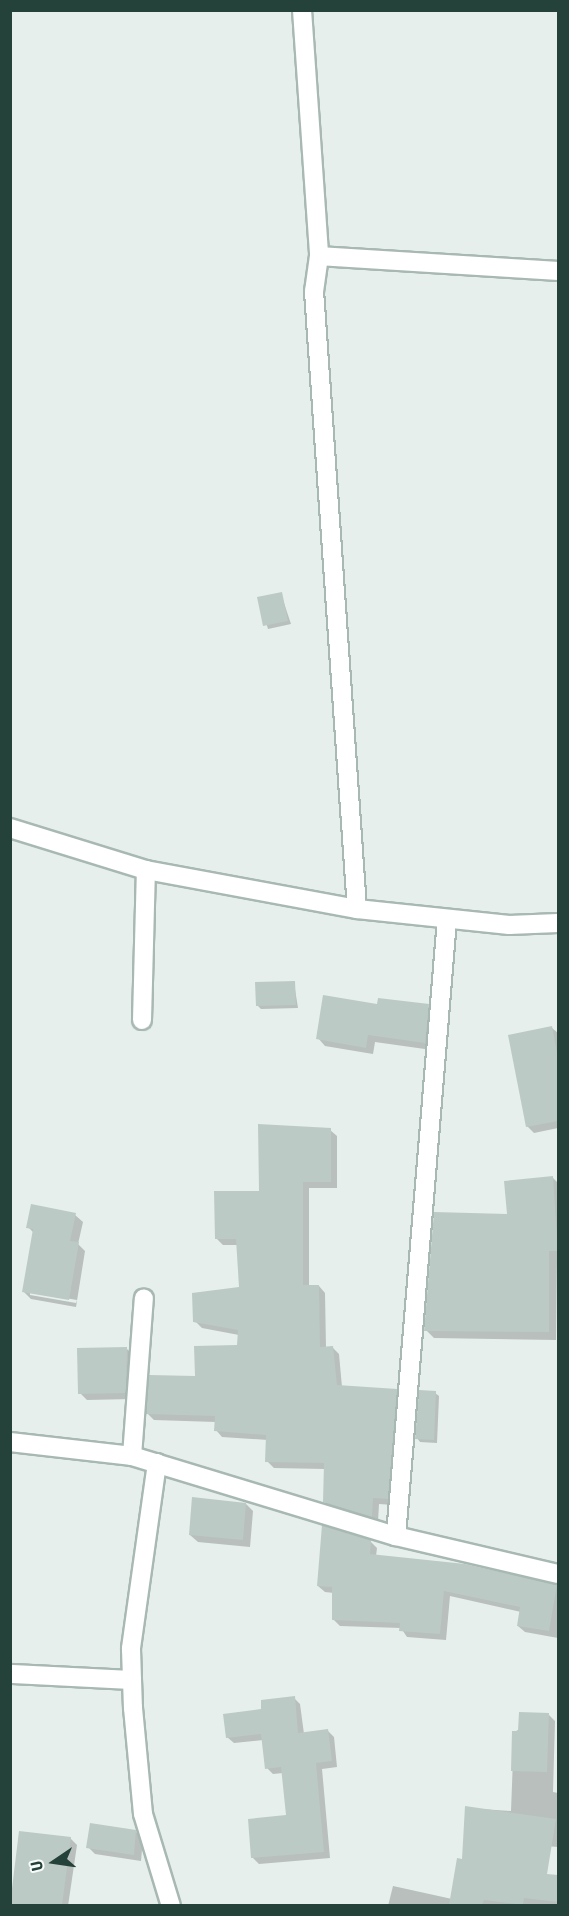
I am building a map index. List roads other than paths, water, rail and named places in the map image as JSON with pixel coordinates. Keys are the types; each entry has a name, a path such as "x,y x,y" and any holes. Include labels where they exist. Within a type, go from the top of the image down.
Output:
{"street":[{"path":"302,10 319,256 314,291 357,909"},
{"path":"319,256 558,271"},
{"path":"10,828 146,870 357,909 508,925 558,923"},
{"path":"142,1020 146,870"},
{"path":"396,1536 447,919"},
{"path":"132,1456 144,1298"},
{"path":"10,1442 132,1456 396,1536 558,1574"},
{"path":"157,1463 131,1649 137,1776 143,1814 171,1905"},
{"path":"12,1674 132,1680"}]}
